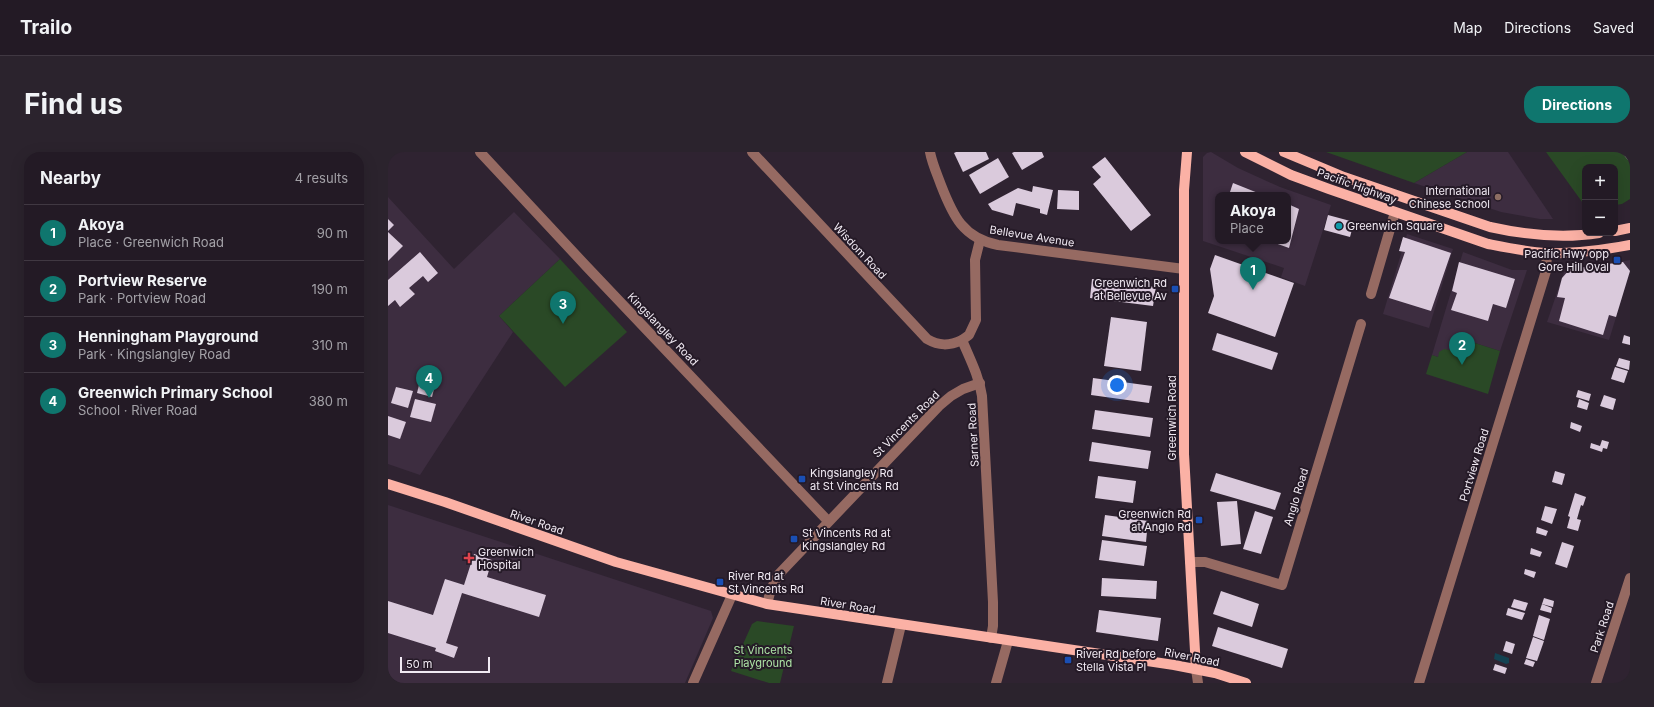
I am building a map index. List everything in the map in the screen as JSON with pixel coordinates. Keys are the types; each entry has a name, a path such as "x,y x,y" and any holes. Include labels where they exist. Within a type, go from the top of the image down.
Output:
{"main road":[{"name":"Greenwich Road","path":"1188,152 1184,190 1184,454 1196,669"},
{"name":"Pacific Highway","path":"1245,152 1291,175 1488,244 1547,253 1575,252 1630,245"},
{"name":"Pacific Highway","path":"1284,152 1344,177 1490,227 1544,236 1582,235"},
{"path":"1618,230 1630,228"},
{"name":"River Road","path":"388,484 616,562 767,604 1196,669 1215,673 1246,683"}],"street":[{"name":"Kingslangley Road","path":"480,152 828,521"},
{"name":"Wisdom Road","path":"752,152 927,339 940,345 946,345 962,340"},
{"name":"Bellevue Avenue","path":"930,152 950,209 962,226 980,240 998,245 1184,269"},
{"path":"1371,294 1395,212"},
{"path":"962,340 969,335 976,320 975,260 980,240"},
{"name":"Portview Road","path":"1419,683 1546,271 1547,253"},
{"name":"Anglo Road","path":"1190,562 1205,562 1282,585 1362,324"},
{"name":"Sarner Road","path":"962,340 974,364 980,382 984,410 993,626 991,638"},
{"name":"St Vincents Road","path":"767,604 778,574 828,521 951,396 963,388 980,382"},
{"name":"Park Road","path":"1596,683 1630,578"},
{"path":"693,683 732,595"},
{"path":"887,683 901,625"},
{"path":"996,683 1008,641"},
{"name":"Greenwich Road","path":"1196,669 1198,683"}],"shaded area":[{"path":"1211,152 1238,168 1280,187 1331,205 1305,286 1281,277 1284,268 1203,241 1203,157 1207,153"},
{"name":"International Chinese School","path":"1467,152 1508,152 1553,219 1540,219 1501,212 1414,183"},
{"path":"388,197 454,269 514,212 560,259 499,316 513,332 420,475 388,464"},
{"path":"1407,234 1453,249 1429,328 1383,314"},
{"path":"1463,252 1512,270 1527,270 1500,351 1459,338 1454,352 1438,357 1432,355"},
{"path":"1630,260 1630,272 1609,340 1547,322 1564,272"},
{"name":"Greenwich Hospital","path":"388,505 711,611 713,618 685,683 388,683"}],"green space":[{"path":"1326,152 1467,152 1414,183"},
{"path":"1546,152 1630,152 1630,199 1618,205 1618,164 1582,164 1582,202"},
{"path":"560,259 627,332 565,387 499,316"},
{"path":"1459,338 1500,351 1488,394 1426,374 1432,355 1438,357 1439,352 1444,349 1454,351"},
{"name":"St Vincents Playground","path":"757,621 794,626 780,683 769,683 731,671 752,624"}],"water":[{"path":"1495,653 1509,658 1509,663 1506,664 1494,659"}],"building":[{"path":"986,152 989,159 963,172 954,153"},
{"path":"1042,152 1044,157 1022,170 1012,153"},
{"path":"1621,152 1630,152 1630,162"},
{"path":"1105,157 1151,215 1131,231 1093,184 1101,177 1092,167"},
{"path":"998,158 1009,177 980,194 969,175"},
{"path":"1233,183 1256,192 1230,192"},
{"path":"1033,186 1053,190 1047,215 1040,213 1040,209 1016,203 1013,216 992,210 988,204 1018,188 1032,192"},
{"path":"1058,190 1079,191 1079,210 1057,209"},
{"path":"1291,205 1299,209 1291,240"},
{"name":"Greenwich Square","path":"1328,215 1354,222 1350,237 1324,230"},
{"path":"388,219 394,225 388,231"},
{"path":"388,232 403,246 388,261"},
{"path":"1403,237 1451,253 1431,311 1389,298 1405,252 1399,251"},
{"path":"1278,244 1290,244 1289,248"},
{"path":"420,252 438,273 428,282 423,276 409,288 415,294 400,307 395,300 388,306 388,280"},
{"path":"1215,255 1294,283 1275,337 1208,313 1214,296 1210,269"},
{"path":"1459,262 1515,279 1506,308 1493,304 1488,321 1451,310 1457,293 1452,291"},
{"path":"1623,262 1630,271 1616,317 1609,315 1603,335 1559,321 1565,298 1557,297 1562,278 1570,269"},
{"path":"1092,279 1156,287 1153,306 1090,298"},
{"path":"1111,317 1147,322 1141,371 1104,366"},
{"path":"1217,333 1278,353 1272,370 1212,350"},
{"path":"1624,335 1630,337 1630,345 1622,343"},
{"path":"1619,358 1630,361 1629,370 1616,366"},
{"path":"1615,367 1628,371 1624,383 1611,379"},
{"path":"421,377 436,381 432,397 417,393"},
{"path":"1093,378 1152,386 1149,403 1091,395"},
{"path":"396,387 413,391 408,408 391,403"},
{"path":"1578,390 1591,394 1589,401 1576,397"},
{"path":"1604,395 1616,399 1613,410 1600,406"},
{"path":"415,399 436,404 431,422 410,417"},
{"path":"1579,399 1589,403 1587,410 1577,407"},
{"path":"1095,410 1153,418 1150,437 1092,429"},
{"path":"388,416 406,422 400,439 388,435"},
{"path":"1571,422 1582,426 1580,432 1570,428"},
{"path":"1602,440 1609,442 1607,449 1603,448 1602,452 1590,448 1591,443 1600,446"},
{"path":"1092,442 1151,451 1148,469 1089,461"},
{"path":"1555,471 1565,474 1562,485 1552,482"},
{"path":"1216,473 1281,493 1275,510 1210,491"},
{"path":"1098,476 1136,481 1133,503 1095,498"},
{"path":"1575,493 1586,497 1583,506 1581,505 1577,519 1581,520 1578,531 1567,528 1570,517 1568,516"},
{"path":"1237,501 1241,544 1221,546 1217,502"},
{"path":"1545,506 1557,509 1552,524 1541,520"},
{"path":"1255,511 1273,517 1261,554 1243,549"},
{"path":"1105,515 1148,521 1146,542 1102,536"},
{"path":"1537,527 1548,531 1546,536 1536,533"},
{"path":"1102,540 1147,546 1144,566 1099,560"},
{"path":"1562,542 1574,546 1567,568 1555,564"},
{"path":"1531,548 1542,552 1540,557 1530,554"},
{"path":"474,554 492,560 487,577 546,595 539,617 462,593 446,643 458,647 454,658 435,651 436,648 388,633 388,601 433,615 445,579 464,585"},
{"path":"1525,569 1536,572 1534,578 1524,574"},
{"path":"1102,578 1157,581 1156,599 1101,596"},
{"path":"1221,591 1259,604 1252,627 1213,614"},
{"path":"1544,598 1554,601 1553,607 1542,604"},
{"path":"1514,599 1528,603 1525,611 1511,607"},
{"path":"1542,604 1552,608 1551,613 1540,610"},
{"path":"1508,608 1525,613 1522,620 1506,615"},
{"path":"1099,610 1161,618 1158,641 1096,632"},
{"path":"1539,615 1550,619 1544,640 1533,636"},
{"path":"1218,627 1288,649 1282,668 1212,646"},
{"path":"1533,637 1544,641 1537,661 1526,658"},
{"path":"1506,641 1515,644 1512,654 1503,651"},
{"path":"1526,659 1535,662 1533,667 1524,664"},
{"path":"1495,664 1507,668 1505,674 1493,670"}],"place":[{"name":"International Chinese School","path":"1498,197"},
{"name":"Greenwich Square","path":"1339,226"},
{"name":"Pacific Hwy opp Gore Hill Oval","path":"1617,260"},
{"name":"Greenwich Rd at Bellevue Av","path":"1175,289"},
{"name":"Akoya","path":"1253,290"},
{"name":"Henningham Playground","path":"563,324"},
{"name":"Portview Reserve","path":"1462,365"},
{"name":"Greenwich Primary School","path":"429,398"},
{"name":"Kingslangley Rd at St Vincents Rd","path":"802,479"},
{"name":"Greenwich Rd at Anglo Rd","path":"1199,520"},
{"name":"St Vincents Rd at Kingslangley Rd","path":"794,539"},
{"name":"Greenwich Hospital","path":"469,558"},
{"name":"River Rd at St Vincents Rd","path":"720,582"},
{"name":"River Rd before Stella Vista Pl","path":"1068,660"}]}
